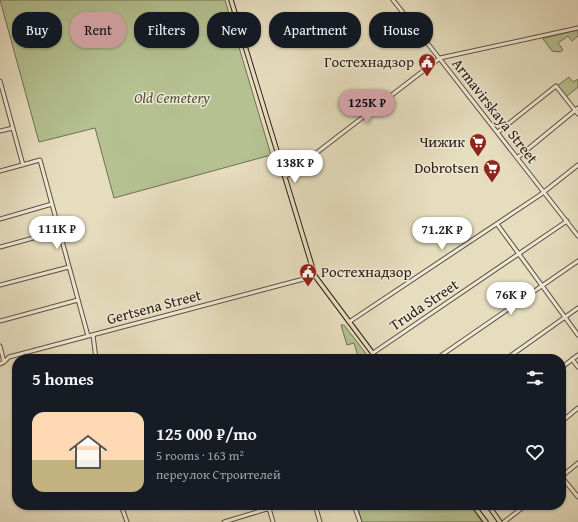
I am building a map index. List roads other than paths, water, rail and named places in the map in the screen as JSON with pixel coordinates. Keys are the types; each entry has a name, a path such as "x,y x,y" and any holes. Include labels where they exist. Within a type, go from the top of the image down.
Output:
{"main road":[{"path":"232,0 315,276 373,353"},
{"path":"477,510 486,522"},
{"path":"492,510 500,522"}],"street":[{"name":"Armavirskaya Street","path":"393,0 440,58 578,236"},
{"path":"285,177 440,58 578,28"},
{"path":"0,81 23,165"},
{"path":"498,132 556,86 577,109 578,114"},
{"path":"517,158 577,109"},
{"path":"0,131 13,128"},
{"path":"0,171 40,160 88,336"},
{"path":"349,322 544,192 578,165"},
{"path":"0,219 52,204"},
{"name":"Truda Street","path":"373,353 566,221"},
{"path":"497,224 578,335"},
{"path":"574,231 578,228"},
{"path":"0,247 59,231"},
{"path":"443,354 578,261"},
{"path":"0,285 69,267"},
{"name":"Gertsena Street","path":"20,354 315,276"},
{"path":"0,321 78,300"},
{"path":"513,354 578,308"},
{"path":"93,335 95,354"},
{"path":"0,346 4,362"},
{"path":"0,364 9,357 2,354"},
{"path":"566,364 578,355"},
{"path":"572,359 578,367"},
{"path":"566,418 578,408"},
{"path":"566,473 578,463"},
{"path":"566,483 578,497"},
{"path":"123,510 127,522"},
{"path":"224,522 263,510"},
{"path":"270,510 273,522"},
{"path":"316,510 320,522"},
{"path":"356,510 360,522"},
{"path":"504,522 520,510"}],"place":[{"name":"Гостехнадзор","path":"427,77"},
{"name":"Чижик","path":"478,157"},
{"name":"Dobrotsen","path":"492,183"},
{"name":"Ростехнадзор","path":"308,287"}],"park label":[{"name":"Old Cemetery","path":"172,98"}]}
